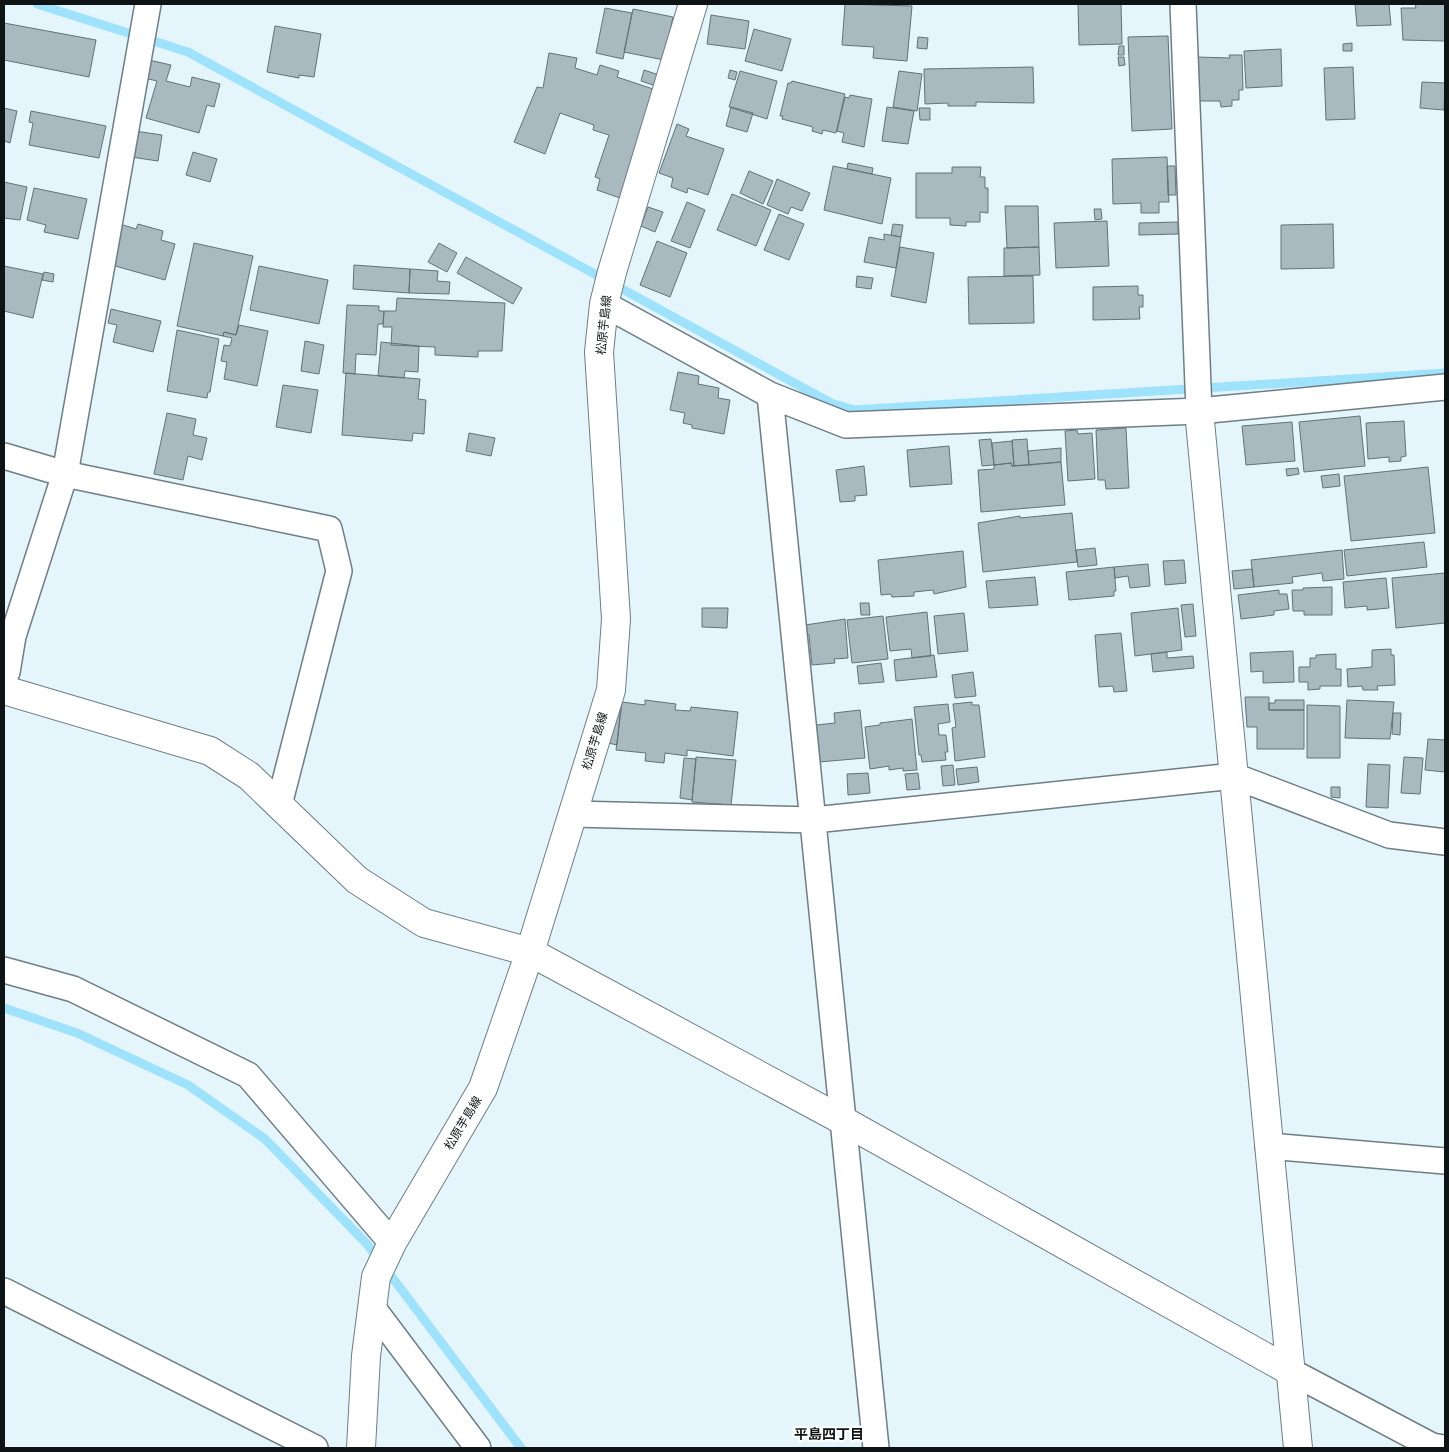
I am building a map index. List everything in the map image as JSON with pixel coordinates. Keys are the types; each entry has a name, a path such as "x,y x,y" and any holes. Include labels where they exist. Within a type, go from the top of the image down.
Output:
{"street":[{"path":"4,678 7,672 13,636 64,474 148,4"},
{"name":"松原芋島線","path":"361,1448 366,1356 376,1277 390,1247 483,1088 530,952 611,690 615,628 599,352 608,288 693,4"},
{"path":"1183,4 1198,398 1298,1448"},
{"path":"608,288 770,395 846,425 1198,398 1445,386"},
{"path":"770,395 876,1448"},
{"path":"4,456 64,474 329,529 340,571 279,805"},
{"path":"4,690 210,751 249,776 357,880 424,923 530,952 842,1120 1290,1371 1432,1446 1444,1448"},
{"path":"573,814 814,820 1234,776 1389,835 1445,842"},
{"path":"4,970 73,989 248,1075 390,1247"},
{"path":"1268,1146 1445,1161"},
{"path":"4,1291 316,1448"},
{"path":"372,1307 478,1448"}],"building":[{"path":"845,4 912,6 907,61 873,58 874,47 842,45"},
{"path":"1078,4 1121,4 1122,44 1079,45"},
{"path":"1355,4 1389,4 1391,25 1357,26"},
{"path":"1415,4 1445,4 1445,41 1403,40 1401,8 1416,8"},
{"path":"605,8 632,13 623,59 596,53"},
{"path":"633,9 673,17 664,60 624,52"},
{"path":"711,15 749,21 745,49 707,44"},
{"path":"4,23 96,40 89,77 4,60"},
{"path":"275,26 321,34 314,77 299,75 299,78 267,72"},
{"path":"754,29 791,39 782,71 745,61"},
{"path":"1168,36 1172,129 1132,131 1128,37"},
{"path":"918,37 928,38 927,49 917,48"},
{"path":"1352,43 1352,51 1343,51 1343,44"},
{"path":"1119,46 1124,46 1124,55 1118,55"},
{"path":"1281,49 1282,86 1246,88 1244,51"},
{"path":"549,53 577,58 575,68 597,75 600,65 619,71 617,77 656,90 620,198 597,190 600,179 595,177 609,135 593,130 594,125 560,113 545,154 514,142 537,87 543,88"},
{"path":"1229,55 1242,55 1243,90 1239,90 1239,100 1232,100 1232,106 1221,107 1220,101 1199,101 1197,57 1230,58"},
{"path":"1118,57 1124,57 1125,65 1119,66"},
{"path":"149,60 171,65 166,81 190,87 192,77 220,84 214,107 207,105 199,133 146,118 157,81 144,78"},
{"path":"1033,67 1034,103 976,102 976,106 948,106 948,103 925,104 924,69"},
{"path":"1353,67 1355,119 1326,120 1324,68"},
{"path":"644,70 662,76 659,87 641,81"},
{"path":"730,70 737,72 735,80 728,78"},
{"path":"740,71 777,81 767,119 729,107"},
{"path":"899,71 922,74 917,111 893,107"},
{"path":"792,81 845,94 836,133 823,130 822,134 812,131 813,127 782,119 783,116 780,116 788,83"},
{"path":"1422,82 1445,83 1444,110 1420,108"},
{"path":"850,95 872,99 864,147 842,142 844,133 837,131 845,97 849,98"},
{"path":"731,107 753,113 747,132 726,126"},
{"path":"887,107 914,111 908,144 882,141"},
{"path":"4,108 17,111 10,143 4,141"},
{"path":"919,108 930,108 930,120 920,120"},
{"path":"31,111 106,126 99,158 29,145 33,123 29,122"},
{"path":"677,124 689,129 686,136 724,149 708,195 688,188 687,193 671,187 673,178 659,173"},
{"path":"135,131 162,135 158,161 131,157"},
{"path":"193,152 217,159 210,182 186,175"},
{"path":"1167,157 1169,202 1159,202 1159,213 1141,213 1141,203 1113,204 1112,159"},
{"path":"848,163 873,168 872,174 847,169"},
{"path":"833,166 891,178 882,224 824,210"},
{"path":"1167,166 1175,166 1176,195 1168,195"},
{"path":"952,167 981,167 980,177 985,177 985,188 988,188 988,213 980,212 980,222 966,222 966,226 950,225 950,218 916,218 916,173 952,173"},
{"path":"749,171 773,181 763,204 740,193"},
{"path":"777,179 810,193 802,211 791,207 788,214 767,205"},
{"path":"4,182 27,187 20,220 4,218"},
{"path":"34,188 87,199 78,239 44,232 46,225 27,220"},
{"path":"732,194 771,210 756,246 717,230"},
{"path":"687,202 705,210 690,248 671,241"},
{"path":"1005,206 1038,206 1039,247 1007,248"},
{"path":"648,207 663,212 655,232 641,226"},
{"path":"1094,209 1101,209 1102,219 1095,220"},
{"path":"779,214 804,224 789,260 764,250"},
{"path":"1107,221 1109,266 1056,268 1054,223"},
{"path":"1178,222 1178,234 1139,235 1139,223"},
{"path":"120,224 136,229 138,224 163,231 161,240 175,244 165,280 108,264"},
{"path":"893,224 903,225 901,237 891,235"},
{"path":"1333,224 1334,268 1281,269 1281,225"},
{"path":"884,234 901,237 896,268 864,262 869,237 884,240"},
{"path":"657,241 687,253 670,297 640,285"},
{"path":"194,243 253,256 236,335 224,332 223,336 177,326"},
{"path":"439,243 457,253 447,272 428,262"},
{"path":"900,247 934,253 926,303 891,296"},
{"path":"1039,247 1040,275 1004,276 1004,248"},
{"path":"466,257 522,288 513,304 457,273"},
{"path":"354,265 410,269 409,293 353,289"},
{"path":"4,266 43,274 33,318 4,311"},
{"path":"259,266 328,280 319,324 250,310"},
{"path":"410,269 438,271 437,281 450,282 449,294 409,293"},
{"path":"44,272 54,274 53,282 42,280"},
{"path":"857,276 873,278 871,289 856,287"},
{"path":"1033,276 1034,323 969,324 968,277"},
{"path":"1138,286 1138,295 1143,295 1143,307 1139,307 1140,319 1093,320 1093,287"},
{"path":"397,298 505,303 502,351 478,351 478,357 435,355 435,347 391,345 392,327 383,327 384,311 396,311"},
{"path":"347,305 379,306 379,311 384,311 383,324 378,324 376,355 356,354 355,374 343,373"},
{"path":"111,309 161,321 153,352 113,342 117,325 108,323"},
{"path":"239,325 268,331 257,386 224,379 227,362 221,361 224,345 230,346 232,338 223,336 224,332 236,335"},
{"path":"177,330 219,339 210,392 208,392 207,398 167,391"},
{"path":"305,341 324,345 319,374 301,371"},
{"path":"381,342 419,346 418,372 405,371 404,378 378,376"},
{"path":"678,372 699,376 698,384 719,388 718,398 730,400 724,434 692,428 692,425 683,423 685,413 670,410"},
{"path":"346,373 420,379 418,399 426,400 424,434 413,433 412,441 342,435"},
{"path":"283,385 318,390 311,433 276,427"},
{"path":"167,413 196,419 193,435 207,438 202,460 188,456 183,480 154,474"},
{"path":"1360,416 1365,466 1304,472 1299,422"},
{"path":"1404,421 1406,456 1401,457 1401,461 1389,462 1389,457 1368,459 1366,423"},
{"path":"1292,422 1295,461 1246,465 1242,426"},
{"path":"1126,428 1129,488 1106,489 1105,480 1098,480 1096,430"},
{"path":"1077,430 1078,434 1092,433 1095,479 1068,481 1065,431"},
{"path":"469,433 495,438 491,456 466,451"},
{"path":"991,439 994,465 982,466 979,440"},
{"path":"1027,439 1029,465 1014,466 1012,440"},
{"path":"1012,441 1014,466 1011,463 994,465 992,443"},
{"path":"949,446 952,484 910,487 907,450"},
{"path":"1061,448 1061,462 1029,465 1028,451"},
{"path":"1061,462 1065,505 981,512 978,470 994,469 994,465 1011,463 1012,466"},
{"path":"864,466 867,495 855,496 855,501 840,502 836,470"},
{"path":"1428,467 1435,533 1351,541 1344,476"},
{"path":"1298,468 1299,474 1287,476 1286,469"},
{"path":"1339,474 1340,486 1323,488 1321,476"},
{"path":"1072,513 1077,562 983,572 978,523 1020,516 1020,518"},
{"path":"1424,542 1427,567 1347,576 1344,550"},
{"path":"1095,548 1097,565 1078,567 1076,550"},
{"path":"1342,550 1344,579 1323,581 1322,573 1292,577 1293,583 1254,587 1251,560"},
{"path":"963,551 966,587 934,594 933,590 914,592 914,596 892,597 891,594 881,595 878,560"},
{"path":"1184,560 1186,583 1165,585 1163,561"},
{"path":"1148,564 1150,586 1130,588 1128,576 1115,578 1114,567"},
{"path":"1114,567 1116,591 1114,591 1114,596 1069,600 1066,572"},
{"path":"1252,569 1254,587 1234,589 1232,571"},
{"path":"1445,573 1445,623 1396,628 1392,578"},
{"path":"1035,577 1038,605 989,608 986,581"},
{"path":"1386,578 1389,608 1367,610 1367,606 1345,608 1343,582"},
{"path":"1332,587 1332,615 1304,615 1304,611 1293,611 1292,590"},
{"path":"1279,590 1279,594 1287,594 1289,609 1274,611 1274,615 1241,619 1238,595"},
{"path":"860,603 869,603 870,615 861,615"},
{"path":"1193,604 1196,636 1185,637 1181,605"},
{"path":"702,608 728,608 727,628 702,627"},
{"path":"1178,608 1182,650 1135,656 1131,613"},
{"path":"927,612 931,656 912,658 911,649 890,651 886,617"},
{"path":"964,613 968,651 938,654 934,616"},
{"path":"883,616 888,659 852,663 847,620"},
{"path":"845,619 848,658 834,659 835,663 812,665 809,635 806,635 805,625"},
{"path":"1121,633 1127,691 1114,692 1113,686 1099,687 1095,635"},
{"path":"1391,649 1391,655 1394,655 1395,685 1377,686 1378,690 1363,690 1362,686 1348,687 1347,669 1372,667 1372,650"},
{"path":"1293,651 1294,682 1263,683 1263,671 1251,672 1250,653"},
{"path":"1167,652 1167,658 1193,656 1194,668 1153,672 1151,654"},
{"path":"1336,654 1336,669 1341,669 1341,686 1320,686 1320,689 1308,690 1308,682 1299,682 1299,667 1310,667 1310,658 1316,658 1316,655"},
{"path":"934,655 937,677 896,681 894,660"},
{"path":"881,663 884,682 859,684 857,666"},
{"path":"973,672 976,696 955,698 952,675"},
{"path":"1245,697 1269,697 1269,710 1304,710 1304,749 1257,749 1257,727 1247,727"},
{"path":"645,700 676,704 675,710 690,711 691,707 738,712 733,756 687,750 687,756 665,753 664,763 645,761 646,753 616,750 622,702 645,705"},
{"path":"1275,700 1304,700 1304,710 1269,710 1269,703 1275,703"},
{"path":"1347,700 1394,702 1390,739 1345,738"},
{"path":"972,702 972,705 979,705 985,757 955,761 952,728 956,727 953,704"},
{"path":"948,704 950,722 938,724 939,735 946,735 948,752 945,752 946,760 922,762 921,755 919,755 914,707"},
{"path":"621,705 617,745 608,743"},
{"path":"1307,705 1340,706 1340,758 1307,758"},
{"path":"860,710 865,758 819,762 816,725 835,723 834,713"},
{"path":"1393,713 1401,713 1400,735 1392,734"},
{"path":"912,719 917,770 903,771 903,768 889,770 889,766 870,769 865,727"},
{"path":"1428,739 1445,740 1445,772 1425,770"},
{"path":"696,757 736,760 731,805 692,802"},
{"path":"1404,757 1423,758 1420,794 1401,793"},
{"path":"684,758 696,759 692,800 680,798"},
{"path":"1368,764 1390,765 1388,808 1366,807"},
{"path":"953,765 955,785 943,786 941,766"},
{"path":"977,767 979,782 958,785 956,769"},
{"path":"868,773 870,793 848,795 847,774"},
{"path":"918,773 920,789 907,790 905,774"},
{"path":"1331,787 1340,787 1340,798 1331,797"}],"waterway":[{"path":"37,4 188,52 831,403 854,410 1445,373"},
{"path":"4,1008 77,1033 188,1085 265,1139 367,1244 521,1448"}],"district":[{"name":"平島四丁目","path":"829,1434"}]}
